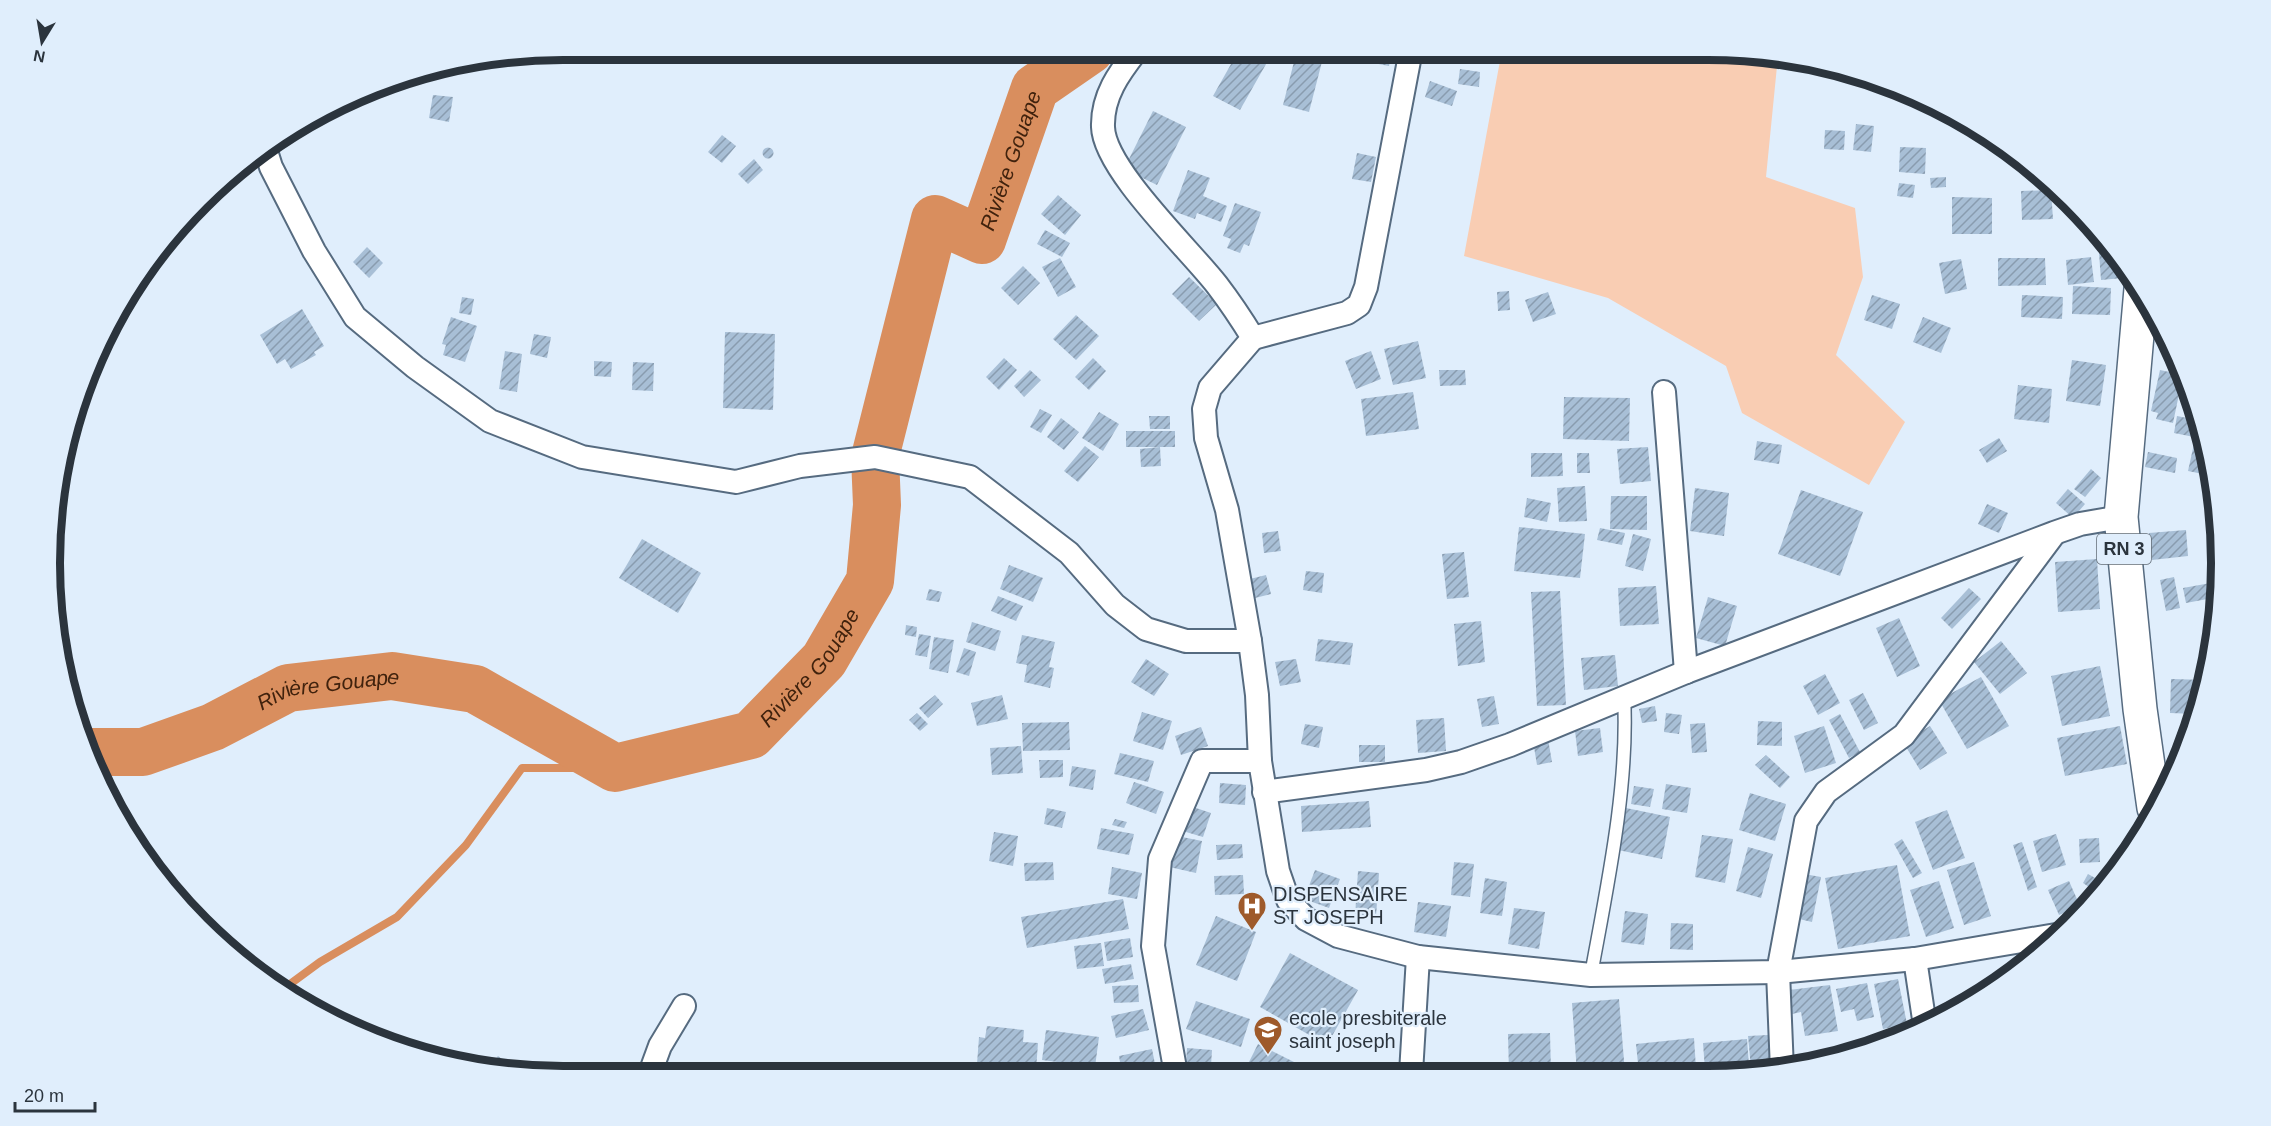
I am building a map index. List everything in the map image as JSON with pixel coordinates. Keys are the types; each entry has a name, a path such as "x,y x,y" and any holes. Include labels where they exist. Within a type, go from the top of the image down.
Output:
{"main road":[{"name":"RN 3","path":"2140,305 2121,517 2140,709 2153,798"}],"street":[{"path":"1129,60 1117,76 1105,101 1102,129 1113,159 1147,204 1216,284 1253,338"},
{"path":"1409,60 1366,287 1359,305 1347,313 1253,338 1210,388 1204,409 1206,438 1227,510 1250,641 1257,695 1264,792 1278,871 1288,900 1306,919 1338,936 1418,957 1591,975 1778,972 1915,959 2044,937"},
{"path":"268,156 314,251 356,317 415,368 489,421 582,457 736,482 800,466 875,456 970,477 1069,554 1115,605 1146,629 1186,641 1250,641"},
{"path":"1664,392 1686,672"},
{"path":"1264,792 1426,770 1461,762 1510,745 1686,672 2054,533 2080,524 2121,517"},
{"path":"1782,1061 1778,972 1806,821 1826,792 1904,735 2054,533"},
{"path":"1175,1066 1153,946 1160,859 1202,761 1260,761"},
{"path":"1411,1066 1418,957"},
{"path":"1915,959 1924,1017"},
{"path":"653,1066 660,1046 684,1006"}],"lane":[{"path":"1591,975 1619,802 1626,728 1624,696"}],"shaded area":[{"path":"1500,60 1708,60 1777,65 1766,177 1855,208 1863,277 1836,355 1905,422 1869,485 1742,413 1726,366 1608,298 1464,256"}],"building":[{"path":"1233,60 1268,60 1240,110 1213,96"},
{"path":"1294,60 1322,60 1309,112 1283,105"},
{"path":"1357,60 1390,60 1389,66"},
{"path":"1460,69 1480,72 1479,87 1458,84"},
{"path":"1430,81 1457,91 1452,106 1425,97"},
{"path":"433,95 453,97 449,122 429,118"},
{"path":"1153,111 1186,127 1157,185 1124,169"},
{"path":"1856,124 1874,126 1871,152 1853,150"},
{"path":"1825,130 1845,131 1844,150 1824,149"},
{"path":"722,135 736,146 722,163 708,152"},
{"path":"1900,147 1926,148 1925,174 1899,172"},
{"path":"768,148 772,149 772,157 768,158 764,157 763,153 764,149"},
{"path":"1357,153 1376,157 1371,182 1352,179"},
{"path":"754,159 763,170 748,184 738,174"},
{"path":"1188,170 1210,178 1203,196 1227,206 1221,222 1197,213 1195,219 1173,211"},
{"path":"1946,177 1946,187 1931,188 1930,178"},
{"path":"1899,183 1915,185 1913,198 1897,196"},
{"path":"2046,190 2051,195 2053,219 2022,220 2021,191"},
{"path":"1058,195 1081,215 1065,235 1041,214"},
{"path":"1952,197 1992,198 1992,234 1952,234"},
{"path":"1235,203 1261,212 1249,246 1244,244 1240,253 1227,248 1231,239 1223,236"},
{"path":"1045,230 1070,243 1062,257 1037,244"},
{"path":"367,247 383,263 369,278 353,262"},
{"path":"2099,253 2104,253 2122,278 2101,280"},
{"path":"2091,257 2094,282 2068,285 2066,260"},
{"path":"1060,258 1076,287 1058,297 1042,267"},
{"path":"1998,258 2045,258 2046,285 1998,286"},
{"path":"1961,259 1967,289 1945,294 1939,263"},
{"path":"1023,266 1040,283 1018,305 1001,288"},
{"path":"1189,277 1217,304 1199,321 1172,294"},
{"path":"2073,286 2111,288 2110,315 2072,314"},
{"path":"1509,291 1510,310 1498,311 1497,292"},
{"path":"1548,292 1556,314 1533,322 1525,300"},
{"path":"1872,295 1900,304 1892,329 1864,320"},
{"path":"2022,295 2063,297 2062,319 2021,317"},
{"path":"462,297 474,299 471,315 459,313"},
{"path":"302,309 324,346 314,352 316,355 291,369 285,359 277,364 260,335"},
{"path":"1076,315 1099,336 1076,360 1053,339"},
{"path":"451,317 477,326 465,362 443,355 446,345 442,344"},
{"path":"1923,317 1951,328 1941,353 1913,342"},
{"path":"725,332 775,334 773,410 723,408"},
{"path":"534,334 551,337 547,358 530,354"},
{"path":"1418,341 1426,378 1393,385 1384,349"},
{"path":"505,351 522,354 517,392 499,389"},
{"path":"1371,351 1381,379 1356,389 1345,361"},
{"path":"1004,358 1017,370 999,390 986,377"},
{"path":"1093,358 1106,371 1089,390 1075,377"},
{"path":"2072,360 2106,365 2100,406 2066,401"},
{"path":"594,361 612,362 611,377 594,376"},
{"path":"633,362 654,363 653,391 632,390"},
{"path":"1030,370 1041,380 1024,397 1014,386"},
{"path":"1439,370 1465,370 1466,385 1440,386"},
{"path":"2160,370 2174,373 2180,390 2173,423 2156,419 2158,413 2151,411"},
{"path":"2018,385 2052,389 2049,423 2014,419"},
{"path":"1413,392 1419,429 1366,436 1361,399"},
{"path":"1564,397 1630,398 1629,441 1563,439"},
{"path":"1040,409 1052,415 1041,433 1030,427"},
{"path":"1099,412 1119,424 1103,451 1082,438"},
{"path":"2188,413 2195,437 2174,433 2177,416 2187,418"},
{"path":"1149,416 1170,416 1170,429 1150,429"},
{"path":"1061,418 1079,432 1064,450 1047,437"},
{"path":"1126,431 1175,431 1175,447 1126,447"},
{"path":"1999,438 2007,451 1987,463 1979,450"},
{"path":"2195,439 2195,439 2203,474 2188,471"},
{"path":"1757,441 1782,445 1779,464 1754,460"},
{"path":"1085,446 1099,457 1078,482 1064,471"},
{"path":"1160,447 1161,466 1141,467 1140,449"},
{"path":"1648,447 1651,481 1620,484 1617,449"},
{"path":"2148,452 2177,458 2175,473 2145,467"},
{"path":"1531,453 1562,453 1563,476 1531,477"},
{"path":"1577,453 1589,453 1590,473 1577,473"},
{"path":"2091,469 2101,478 2085,497 2074,489"},
{"path":"1585,486 1587,521 1559,522 1557,488"},
{"path":"1695,488 1729,493 1724,536 1690,531"},
{"path":"2068,489 2085,504 2073,518 2056,503"},
{"path":"1801,490 1863,512 1840,576 1778,554"},
{"path":"1611,496 1647,496 1647,530 1610,529"},
{"path":"1527,498 1551,503 1547,522 1524,517"},
{"path":"1987,504 2008,513 1999,533 1978,524"},
{"path":"1519,527 1585,534 1580,578 1514,571"},
{"path":"1600,528 1625,533 1622,545 1597,540"},
{"path":"2186,530 2188,556 2152,560 2149,533"},
{"path":"1278,531 1281,551 1264,553 1262,533"},
{"path":"1633,534 1651,539 1643,571 1625,566"},
{"path":"642,539 701,573 678,613 619,578"},
{"path":"1464,552 1469,597 1447,599 1442,554"},
{"path":"2097,559 2100,609 2058,612 2055,562"},
{"path":"1009,565 1043,578 1033,602 1000,589"},
{"path":"1306,571 1324,573 1322,593 1303,590"},
{"path":"1266,575 1271,594 1251,599 1246,580"},
{"path":"2174,577 2180,608 2166,611 2160,580"},
{"path":"2210,583 2210,599 2186,603 2183,588"},
{"path":"1656,586 1659,624 1620,626 1618,588"},
{"path":"1969,588 1981,599 1952,629 1941,618"},
{"path":"929,589 942,592 939,602 926,600"},
{"path":"1560,591 1566,705 1537,706 1531,592"},
{"path":"998,596 1023,606 1016,621 991,611"},
{"path":"1708,597 1737,606 1725,646 1696,638"},
{"path":"1899,618 1920,666 1897,677 1876,628"},
{"path":"1481,621 1485,662 1458,666 1454,624"},
{"path":"972,622 1001,631 995,651 966,642"},
{"path":"2204,622 2208,622 2206,634"},
{"path":"906,625 917,627 916,637 905,635"},
{"path":"919,634 931,636 927,657 915,655"},
{"path":"1022,635 1055,642 1049,667 1054,668 1050,688 1024,682 1027,665 1016,663"},
{"path":"934,637 954,640 948,673 929,669"},
{"path":"1318,639 1353,643 1350,665 1315,661"},
{"path":"2001,641 2027,673 2000,694 1974,662"},
{"path":"964,648 976,652 969,676 956,672"},
{"path":"1615,655 1618,686 1584,690 1581,658"},
{"path":"1146,659 1169,674 1154,696 1131,682"},
{"path":"1296,659 1301,682 1280,686 1275,662"},
{"path":"2100,666 2110,716 2062,726 2051,676"},
{"path":"1825,674 1840,703 1818,715 1803,686"},
{"path":"1981,677 2009,726 1967,749 1939,700"},
{"path":"2171,679 2197,680 2188,714 2170,713"},
{"path":"1863,693 1878,723 1864,730 1849,700"},
{"path":"935,695 943,704 928,718 919,708"},
{"path":"1002,695 1008,719 977,726 971,703"},
{"path":"1494,696 1499,724 1482,727 1477,699"},
{"path":"1655,706 1657,721 1642,723 1639,709"},
{"path":"1142,712 1172,721 1163,750 1133,741"},
{"path":"917,713 928,724 920,731 909,720"},
{"path":"1666,713 1682,715 1679,734 1664,732"},
{"path":"1840,714 1860,752 1849,758 1829,720"},
{"path":"1444,718 1446,751 1418,753 1416,720"},
{"path":"1758,721 1782,722 1782,746 1757,745"},
{"path":"1069,722 1070,750 1023,751 1022,723"},
{"path":"1705,723 1707,752 1692,753 1690,724"},
{"path":"1305,724 1323,727 1319,748 1301,744"},
{"path":"1824,726 1836,763 1805,773 1794,736"},
{"path":"1930,726 1947,753 1920,770 1903,742"},
{"path":"2120,726 2127,764 2065,776 2057,738"},
{"path":"1201,727 1208,746 1181,755 1175,736"},
{"path":"1600,728 1603,752 1578,756 1575,731"},
{"path":"1548,739 1552,762 1537,765 1533,741"},
{"path":"1359,745 1385,745 1385,762 1359,762"},
{"path":"1021,746 1023,773 992,775 990,748"},
{"path":"1120,753 1154,761 1148,782 1114,774"},
{"path":"1766,755 1790,777 1780,788 1755,765"},
{"path":"1039,760 1063,760 1063,777 1040,778"},
{"path":"1072,766 1096,770 1093,790 1069,786"},
{"path":"1134,782 1164,792 1156,814 1126,803"},
{"path":"1220,783 1246,785 1245,805 1219,803"},
{"path":"1666,784 1691,788 1687,813 1662,809"},
{"path":"1634,786 1654,789 1650,807 1631,804"},
{"path":"1750,793 1786,804 1775,841 1739,830"},
{"path":"1369,801 1371,827 1302,832 1301,806"},
{"path":"1184,804 1211,813 1203,837 1176,829"},
{"path":"1047,808 1066,812 1062,828 1044,824"},
{"path":"1626,808 1670,817 1662,859 1618,850"},
{"path":"1947,810 1965,858 1933,870 1915,822"},
{"path":"1115,819 1127,822 1124,828 1112,825"},
{"path":"1101,828 1134,834 1129,855 1097,849"},
{"path":"994,832 1018,836 1013,866 989,861"},
{"path":"2056,834 2066,865 2042,872 2033,841"},
{"path":"1172,835 1202,841 1196,873 1165,866"},
{"path":"1702,835 1733,839 1725,883 1695,877"},
{"path":"2099,838 2100,862 2080,863 2079,839"},
{"path":"1902,839 1922,873 1913,878 1894,844"},
{"path":"2022,842 2037,887 2028,891 2013,845"},
{"path":"1242,844 1243,858 1217,860 1216,845"},
{"path":"1748,847 1773,854 1761,898 1736,891"},
{"path":"1053,862 1054,880 1025,881 1024,863"},
{"path":"1454,862 1474,864 1470,897 1451,895"},
{"path":"1974,862 1991,916 1964,925 1947,870"},
{"path":"1897,865 1910,936 1838,949 1825,878"},
{"path":"1112,867 1142,873 1137,899 1108,894"},
{"path":"1315,870 1340,879 1329,908 1304,899"},
{"path":"1358,871 1379,873 1376,917 1355,916"},
{"path":"1804,874 1821,877 1812,922 1795,918"},
{"path":"2088,874 2098,880 2091,888 2083,883"},
{"path":"1243,875 1244,894 1215,895 1214,876"},
{"path":"1485,878 1507,882 1502,916 1480,913"},
{"path":"1939,881 1954,928 1926,937 1910,890"},
{"path":"2069,881 2079,903 2073,909 2059,915 2048,890"},
{"path":"1123,899 1129,929 1027,948 1021,917"},
{"path":"1418,902 1451,906 1446,937 1414,932"},
{"path":"1514,908 1545,912 1539,949 1508,944"},
{"path":"1625,911 1648,914 1644,945 1621,942"},
{"path":"1216,916 1256,932 1237,981 1196,965"},
{"path":"1671,923 1693,924 1693,950 1670,949"},
{"path":"1130,938 1133,957 1107,961 1104,942"},
{"path":"1101,943 1104,966 1077,969 1074,946"},
{"path":"1290,953 1358,990 1327,1045 1260,1007"},
{"path":"1131,964 1134,979 1105,984 1102,969"},
{"path":"1898,979 1907,1024 1883,1029 1874,984"},
{"path":"1867,983 1874,1017 1857,1021 1854,1009 1841,1012 1836,989"},
{"path":"1138,985 1139,1002 1114,1003 1112,986"},
{"path":"1830,985 1838,1031 1805,1036 1801,1012 1792,1014 1789,990"},
{"path":"1619,999 1624,1066 1576,1066 1572,1003"},
{"path":"1196,1001 1250,1019 1241,1047 1186,1029"},
{"path":"1143,1009 1149,1030 1116,1038 1111,1016"},
{"path":"987,1026 1024,1030 1023,1042 1038,1043 1036,1066 977,1064 979,1037 985,1038"},
{"path":"1046,1030 1099,1037 1095,1066 1042,1060"},
{"path":"1550,1033 1551,1066 1509,1066 1508,1034"},
{"path":"1768,1035 1770,1062 1751,1064 1748,1036"},
{"path":"1694,1038 1696,1066 1638,1066 1636,1044"},
{"path":"1747,1039 1749,1064 1705,1066 1703,1043"},
{"path":"1258,1044 1302,1066 1247,1066"},
{"path":"1187,1048 1212,1050 1211,1066 1186,1065"},
{"path":"1152,1049 1155,1066 1121,1066 1119,1056"},
{"path":"498,1056 507,1063 497,1062 493,1061"}],"waterway":[{"name":"Rivière Gouape","path":"97,752 143,752 213,727 288,688 392,676 475,689 615,768 751,735 824,660 870,581 877,505 875,457 935,219 982,240 1035,88 1076,60"},
{"path":"289,985 320,962 397,917 466,845 522,768 615,768"}],"place":[{"name":"DISPENSAIRE ST JOSEPH","path":"1252,932"},
{"name":"ecole presbiterale saint joseph","path":"1268,1056"}]}
